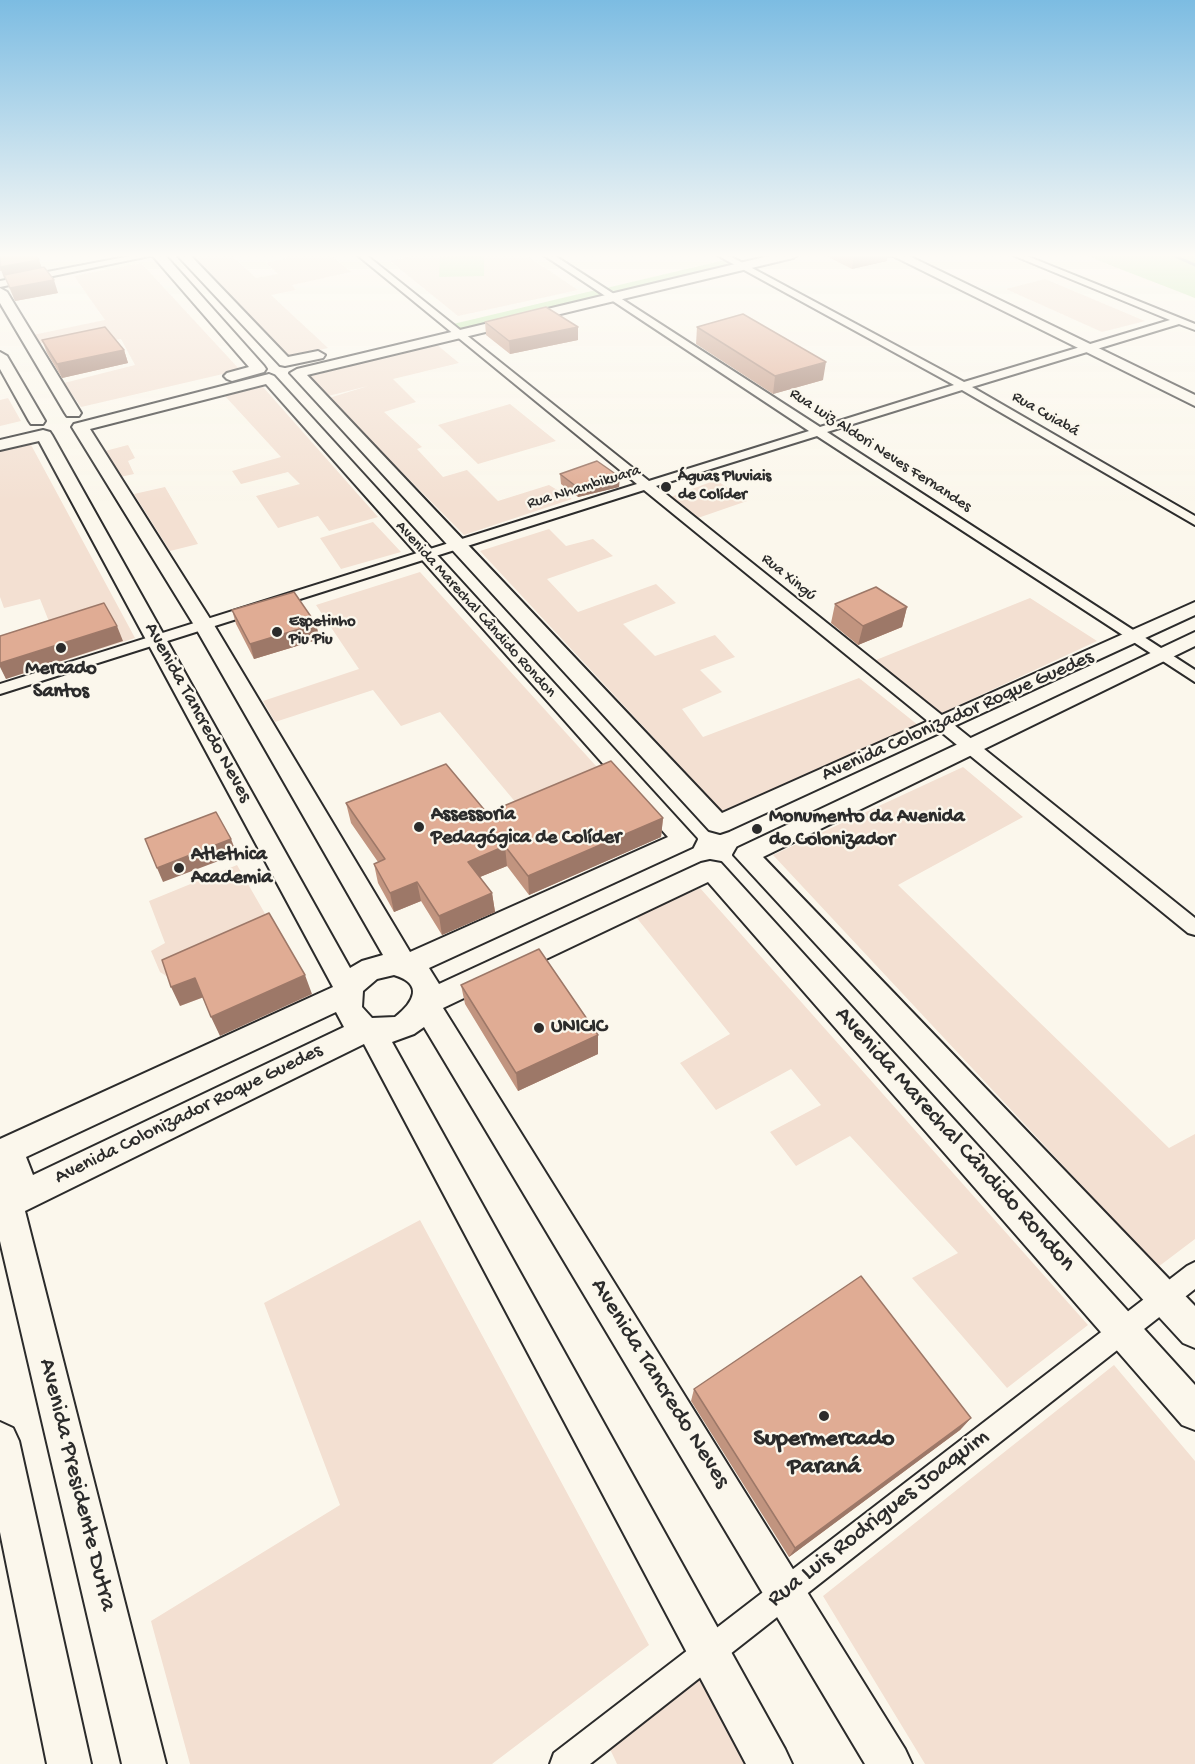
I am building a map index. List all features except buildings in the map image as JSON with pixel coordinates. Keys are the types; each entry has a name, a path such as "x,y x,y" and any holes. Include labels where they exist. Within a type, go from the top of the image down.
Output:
{"street":[{"path":"19,336 58,424"},
{"name":"Avenida Marechal Cândido Rondon","path":"230,336 683,840"},
{"name":"Avenida Marechal Cândido Rondon","path":"261,336 719,824"},
{"path":"0,445 58,424 264,374 282,379 291,368 407,336"},
{"path":"291,368 448,336"},
{"name":"Rua Xingú","path":"463,336 1195,928"},
{"name":"Rua Luiz Aldori Neves Fernandes","path":"672,336 1195,677"},
{"name":"Rua Cuiabá","path":"872,336 963,386 1195,521"},
{"path":"1062,336 1195,400"},
{"path":"1090,336 1195,385"},
{"name":"Rua Nhambikuara","path":"0,689 1123,336"},
{"name":"Avenida Tancredo Neves","path":"0,356 58,424 204,625 405,966"},
{"path":"0,431 58,424"},
{"name":"Avenida Tancredo Neves","path":"58,424 157,640 349,992"},
{"name":"Avenida Colonizador Roque Guedes","path":"719,824 1195,608"},
{"name":"Avenida Colonizador Roque Guedes","path":"746,854 1195,638"},
{"path":"405,966 422,976 426,984 428,993 426,1004 420,1014 410,1023 397,1028 370,1029 358,1023 350,1015 347,1004 349,992 361,975 371,969 382,965 405,966 683,840 692,829 700,825 719,824 738,832 744,838 747,846 746,854 737,866 729,869 700,868 685,856 683,840"},
{"name":"Avenida Marechal Cândido Rondon","path":"746,854 1195,1331"},
{"name":"Avenida Marechal Cândido Rondon","path":"711,870 1195,1412"},
{"path":"426,1004 711,870"},
{"name":"Avenida Colonizador Roque Guedes","path":"0,1155 349,992"},
{"name":"Avenida Tancredo Neves","path":"426,1004 890,1764"},
{"path":"370,1029 770,1764"},
{"name":"Avenida Colonizador Roque Guedes","path":"6,1207 48,1182 370,1029"},
{"path":"0,1155 13,1164 17,1172 16,1193 6,1207"},
{"name":"Avenida Presidente Dutra","path":"6,1207 144,1764"},
{"name":"Rua Luis Rodrigues Joaquim","path":"565,1764 1195,1274"},
{"path":"0,1441 69,1764"}],"shaded area":[{"path":"34,336 77,336 38,344"},
{"path":"85,336 209,336 240,370 81,407 64,383 135,365 121,339 89,343"},
{"path":"269,336 315,336 328,348 289,357"},
{"path":"436,344 459,363 393,379 416,402 384,412 422,447 417,449 443,477 467,470 498,501 549,485 572,499 464,535 329,398 368,386 320,398 308,377"},
{"path":"263,387 378,517 329,531 318,516 278,528 256,496 300,484 288,472 241,484 232,471 281,457 225,396"},
{"path":"8,398 21,421 0,426 0,400"},
{"path":"510,404 556,441 478,464 438,425"},
{"path":"30,443 135,638 6,679 0,665 0,651 54,634 40,599 4,608 0,597 0,451"},
{"path":"128,445 135,458 128,461 134,474 120,477 105,451"},
{"path":"716,480 747,501 695,519 668,498"},
{"path":"165,487 198,544 170,551 134,494"},
{"path":"373,522 401,552 341,569 320,538"},
{"path":"549,529 566,546 593,539 613,556 547,579 578,612 656,584 676,603 623,624 655,656 715,635 735,657 700,670 722,692 682,709 703,737 859,678 918,725 805,777 722,811 480,551"},
{"path":"420,572 606,777 522,810 440,712 401,726 373,690 275,722 263,701 359,669 316,605"},
{"path":"1030,598 1097,641 940,714 876,660"},
{"path":"963,767 1023,817 898,885 1169,1148 1195,1134 1195,1239 1158,1267 773,855"},
{"path":"237,865 313,997 220,1036 204,997 180,1006 171,979 160,972 151,951 165,943 149,901"},
{"path":"700,888 1088,1325 1007,1388 912,1278 958,1253 850,1136 796,1166 770,1132 821,1105 791,1069 716,1110 680,1063 730,1034 636,917"},
{"path":"420,1220 649,1645 492,1764 190,1764 151,1621 340,1505 264,1303"},
{"path":"1114,1365 1195,1461 1195,1764 925,1764 823,1596"},
{"path":"714,1661 772,1764 617,1764 603,1734"}],"place":[{"name":"Águas Pluviais de Colíder","path":"666,487"},
{"name":"Espetinho Piu Piu","path":"277,632"},
{"name":"Mercado Santos","path":"61,648"},
{"name":"Assessoria Pedagógica de Colíder","path":"419,827"},
{"name":"Monumento da Avenida do Colonizador","path":"757,829"},
{"name":"Atlethica Academia","path":"179,868"},
{"name":"UNICIC","path":"539,1028"},
{"name":"Supermercado Paraná","path":"824,1416"}]}
